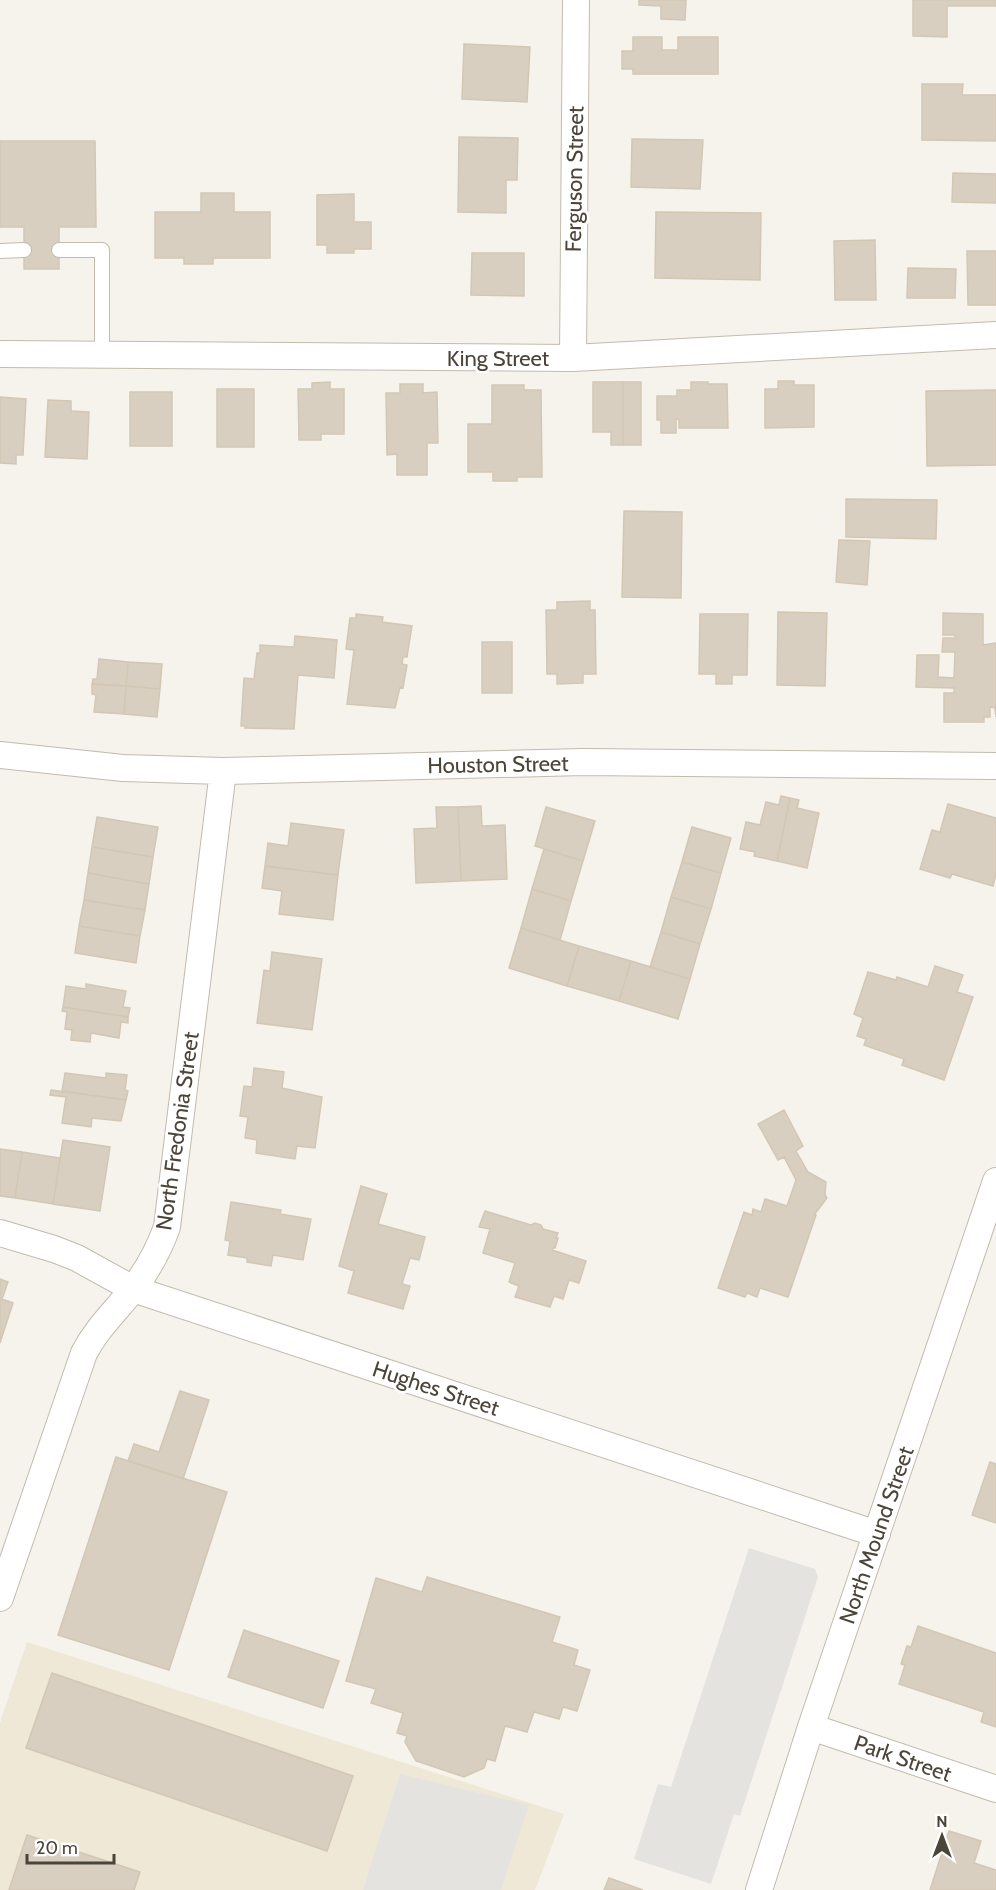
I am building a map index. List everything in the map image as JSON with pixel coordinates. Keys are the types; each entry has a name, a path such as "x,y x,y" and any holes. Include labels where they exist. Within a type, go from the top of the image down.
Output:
{"street":[{"name":"Ferguson Street","path":"573,358 576,0"},
{"name":"King Street","path":"0,354 573,358 996,335"},
{"name":"Houston Street","path":"0,755 123,768 223,771 572,762 996,766"},
{"name":"North Fredonia Street","path":"0,1598 84,1353 93,1335 133,1289 160,1245 166,1227 223,771"},
{"name":"North Mound Street","path":"759,1890 811,1727 996,1181"},
{"name":"Hughes Street","path":"0,1233 77,1258 133,1289 877,1534"},
{"name":"Park Street","path":"811,1727 996,1789"}],"lane":[{"path":"0,250 24,250"},
{"path":"59,250 102,250 102,354"}],"shaded area":[{"path":"749,1548 815,1569 818,1577 740,1816 734,1814 711,1884 634,1859 658,1784 671,1787"},
{"path":"27,1642 564,1814 535,1890 0,1890 0,1723"},
{"path":"400,1774 529,1805 501,1890 363,1890"}],"building":[{"path":"639,0 686,0 685,20 661,19 661,6 639,5"},
{"path":"913,0 996,0 996,6 947,6 947,37 913,36"},
{"path":"633,37 662,37 662,50 678,50 678,37 718,37 718,74 633,74 633,69 622,69 622,51 633,51"},
{"path":"464,44 530,47 527,102 462,99"},
{"path":"922,84 963,84 962,95 996,95 996,141 922,140"},
{"path":"459,137 518,138 517,180 506,180 506,213 458,212"},
{"path":"632,139 703,140 700,189 631,187"},
{"path":"0,141 95,141 96,227 59,227 59,269 24,269 24,227 0,227"},
{"path":"953,173 996,174 996,203 952,202"},
{"path":"201,193 234,193 234,212 270,212 270,258 213,258 213,264 184,264 184,258 155,258 155,212 201,212"},
{"path":"354,194 354,222 371,222 371,249 354,249 354,253 327,253 327,245 317,245 317,195"},
{"path":"656,212 761,213 760,280 655,278"},
{"path":"875,240 876,300 835,300 834,241"},
{"path":"967,251 996,251 996,305 968,305"},
{"path":"472,253 524,253 524,296 471,295"},
{"path":"908,268 956,269 955,298 907,298"},
{"path":"778,381 794,381 794,385 814,385 814,427 765,428 765,389 778,389"},
{"path":"330,382 330,389 344,389 344,434 321,434 321,440 299,440 298,389 312,389 312,383"},
{"path":"593,382 623,382 623,445 611,445 611,432 593,432"},
{"path":"623,382 641,382 641,445 623,445"},
{"path":"691,382 727,384 728,428 679,428 679,419 676,419 676,433 661,433 661,420 657,420 657,396 677,396 677,390 691,390"},
{"path":"400,384 423,384 423,393 437,392 438,443 427,443 427,475 397,475 397,454 387,455 386,393 400,393"},
{"path":"492,385 524,385 524,390 541,390 542,477 517,477 517,481 493,481 493,472 468,472 468,424 492,424"},
{"path":"217,389 254,389 254,447 217,447"},
{"path":"996,390 996,465 927,466 926,391"},
{"path":"130,392 172,392 172,446 130,446"},
{"path":"0,397 26,399 23,455 16,455 16,464 0,463"},
{"path":"48,400 71,401 71,411 89,412 87,459 45,457"},
{"path":"846,499 937,500 936,539 846,537"},
{"path":"624,511 682,512 681,598 622,597"},
{"path":"839,540 870,541 867,585 836,582"},
{"path":"590,601 590,610 595,610 596,674 583,674 583,683 557,684 557,674 547,674 546,610 557,610 557,602"},
{"path":"778,612 827,613 825,686 777,685"},
{"path":"943,613 983,614 983,645 996,643 996,717 995,708 990,707 990,717 984,717 984,722 944,722 944,693 954,693 954,688 916,687 917,655 939,655 938,677 954,678 955,652 942,652 943,638 955,638 955,635 943,635"},
{"path":"356,614 383,617 382,622 412,626 407,657 403,657 402,664 407,665 403,688 400,687 395,708 347,704 354,650 346,649 350,618 356,618"},
{"path":"700,614 748,614 747,675 732,675 732,684 716,684 716,674 699,674"},
{"path":"295,636 337,640 334,678 298,675 294,729 241,726 244,678 254,679 260,645 294,647"},
{"path":"482,642 512,642 512,693 482,693"},
{"path":"99,659 128,662 126,686 92,684 93,679 97,679"},
{"path":"128,662 162,664 160,689 126,686"},
{"path":"92,684 126,686 124,714 94,712 96,695 92,694"},
{"path":"126,686 160,689 157,717 124,714"},
{"path":"781,796 790,798 777,861 754,856 755,852 740,849 746,822 760,825 766,802 779,805"},
{"path":"790,798 799,800 797,808 819,813 807,868 777,861"},
{"path":"948,804 996,818 996,874 993,886 952,874 950,878 920,869 932,830 940,832"},
{"path":"481,806 482,826 505,825 507,879 461,881 458,807"},
{"path":"436,807 458,807 461,881 416,883 414,829 437,828"},
{"path":"546,807 595,821 583,861 535,846"},
{"path":"97,817 158,827 153,857 92,847"},
{"path":"291,823 344,830 338,875 265,866 268,843 288,846"},
{"path":"692,827 731,838 721,873 682,862"},
{"path":"92,847 153,857 149,884 88,873"},
{"path":"544,849 583,861 571,901 532,889"},
{"path":"682,862 721,873 711,909 671,897"},
{"path":"265,866 338,875 333,920 279,914 282,891 262,888"},
{"path":"88,873 149,884 145,910 84,900"},
{"path":"532,889 571,901 560,940 521,928"},
{"path":"671,897 711,909 700,944 661,932"},
{"path":"84,900 145,910 140,936 79,926"},
{"path":"79,926 140,936 136,963 75,953"},
{"path":"521,928 579,946 567,986 509,968"},
{"path":"661,932 700,944 690,979 650,967"},
{"path":"579,946 631,961 619,1001 567,986"},
{"path":"272,952 322,959 312,1030 257,1023 264,970 270,971"},
{"path":"631,961 690,979 678,1019 619,1001"},
{"path":"935,966 963,975 957,992 973,997 944,1080 902,1065 904,1059 864,1045 866,1039 857,1036 863,1018 854,1014 868,972 896,980 897,977 928,987"},
{"path":"86,984 126,991 123,1007 130,1008 128,1017 63,1007 66,986 86,989"},
{"path":"63,1007 128,1017 128,1023 121,1022 119,1038 91,1033 90,1042 71,1040 72,1030 65,1029 67,1012 62,1011"},
{"path":"254,1068 284,1072 282,1088 322,1097 315,1148 297,1146 295,1159 256,1153 257,1140 245,1138 248,1117 240,1116 244,1086 252,1087"},
{"path":"65,1073 106,1078 106,1073 127,1075 126,1100 62,1091"},
{"path":"51,1090 126,1100 121,1121 92,1118 91,1127 62,1123 66,1097 50,1095"},
{"path":"784,1110 803,1146 796,1151 808,1172 826,1182 825,1195 827,1198 814,1215 816,1215 788,1297 760,1288 757,1297 747,1293 745,1297 718,1288 744,1212 752,1215 753,1209 761,1212 765,1199 787,1206 796,1180 784,1157 778,1160 758,1124"},
{"path":"63,1140 110,1147 100,1211 53,1204"},
{"path":"0,1149 22,1152 15,1198 0,1196"},
{"path":"22,1152 60,1158 53,1204 15,1198"},
{"path":"361,1186 387,1194 378,1224 425,1237 419,1260 410,1258 402,1284 410,1286 403,1309 348,1293 354,1271 339,1266"},
{"path":"231,1202 281,1210 280,1214 311,1219 303,1260 273,1255 271,1266 247,1262 247,1258 228,1255 230,1241 225,1240"},
{"path":"485,1211 531,1225 535,1223 541,1225 543,1229 558,1233 555,1248 552,1250 586,1261 579,1283 569,1280 563,1299 554,1296 550,1307 515,1297 519,1286 509,1282 515,1263 483,1253 490,1229 479,1227"},
{"path":"0,1279 8,1282 2,1299 13,1303 0,1343"},
{"path":"180,1391 209,1400 183,1479 128,1461 134,1444 159,1452"},
{"path":"116,1457 227,1492 169,1670 58,1635"},
{"path":"990,1462 996,1464 996,1523 972,1515"},
{"path":"427,1577 560,1617 552,1642 578,1650 574,1665 590,1670 577,1711 563,1707 559,1719 534,1712 527,1732 505,1726 495,1761 487,1759 484,1768 464,1777 416,1761 405,1742 407,1736 397,1733 403,1713 371,1703 376,1689 346,1681 376,1578 422,1592"},
{"path":"918,1626 996,1653 996,1727 981,1722 984,1712 899,1684 905,1665 901,1664 907,1646 911,1647"},
{"path":"244,1630 339,1661 323,1708 228,1677"},
{"path":"52,1673 353,1776 327,1851 26,1748"},
{"path":"949,1831 981,1841 974,1863 996,1870 996,1890 930,1890"},
{"path":"27,1835 140,1872 134,1890 9,1890"},
{"path":"609,1878 643,1890 604,1890"}]}
